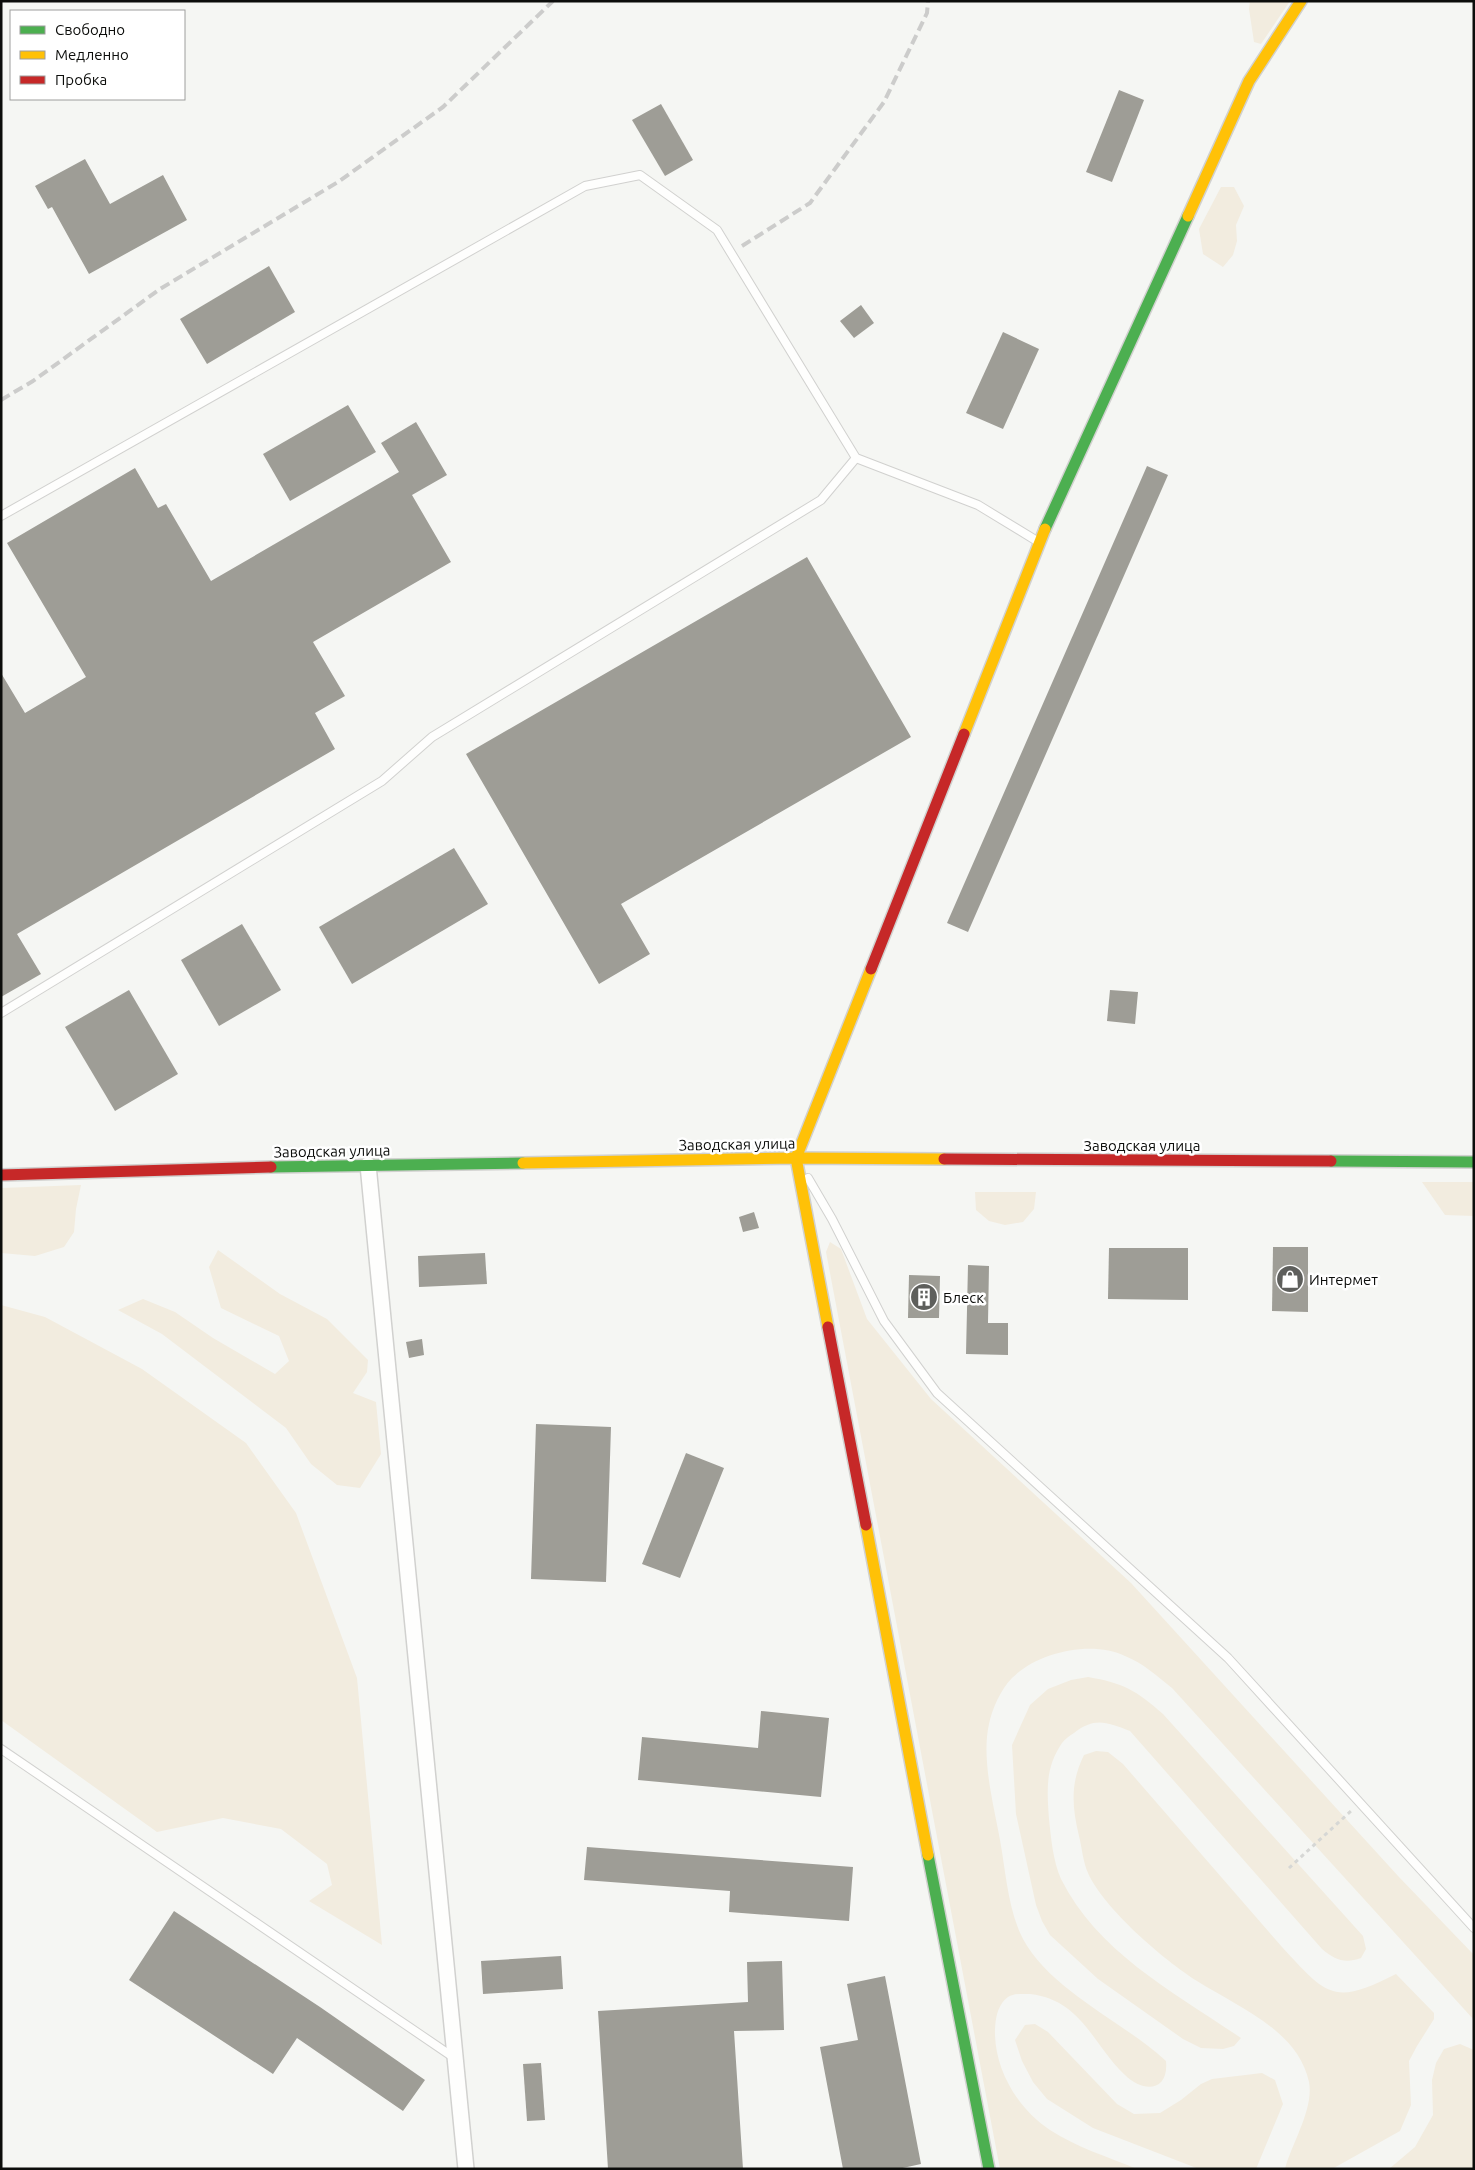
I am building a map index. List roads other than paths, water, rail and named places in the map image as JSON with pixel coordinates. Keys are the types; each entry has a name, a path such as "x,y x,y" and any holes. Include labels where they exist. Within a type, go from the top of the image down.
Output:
{"street":[{"path":"989,2169 796,1158 1038,542 1249,81 1302,1"},
{"name":"Заводская улица","path":"1,1175 368,1165 796,1158 1474,1162"},
{"path":"368,1165 466,2169"}],"lane":[{"path":"1,516 585,186 640,175 717,230 856,458 978,505 1038,542"},
{"path":"1,1013 382,781 432,737 821,500 856,458"},
{"path":"796,1158 832,1219 884,1320 937,1393 1228,1658 1474,1928"},
{"path":"1,1748 456,2059"}],"railway":[{"path":"1,400 33,381 160,289 338,182 443,107 553,1"},
{"path":"742,246 810,203 884,102 927,13 928,1"}],"place":[{"name":"Интермет","path":"1290,1279"},
{"name":"Блеск","path":"924,1297"}]}
